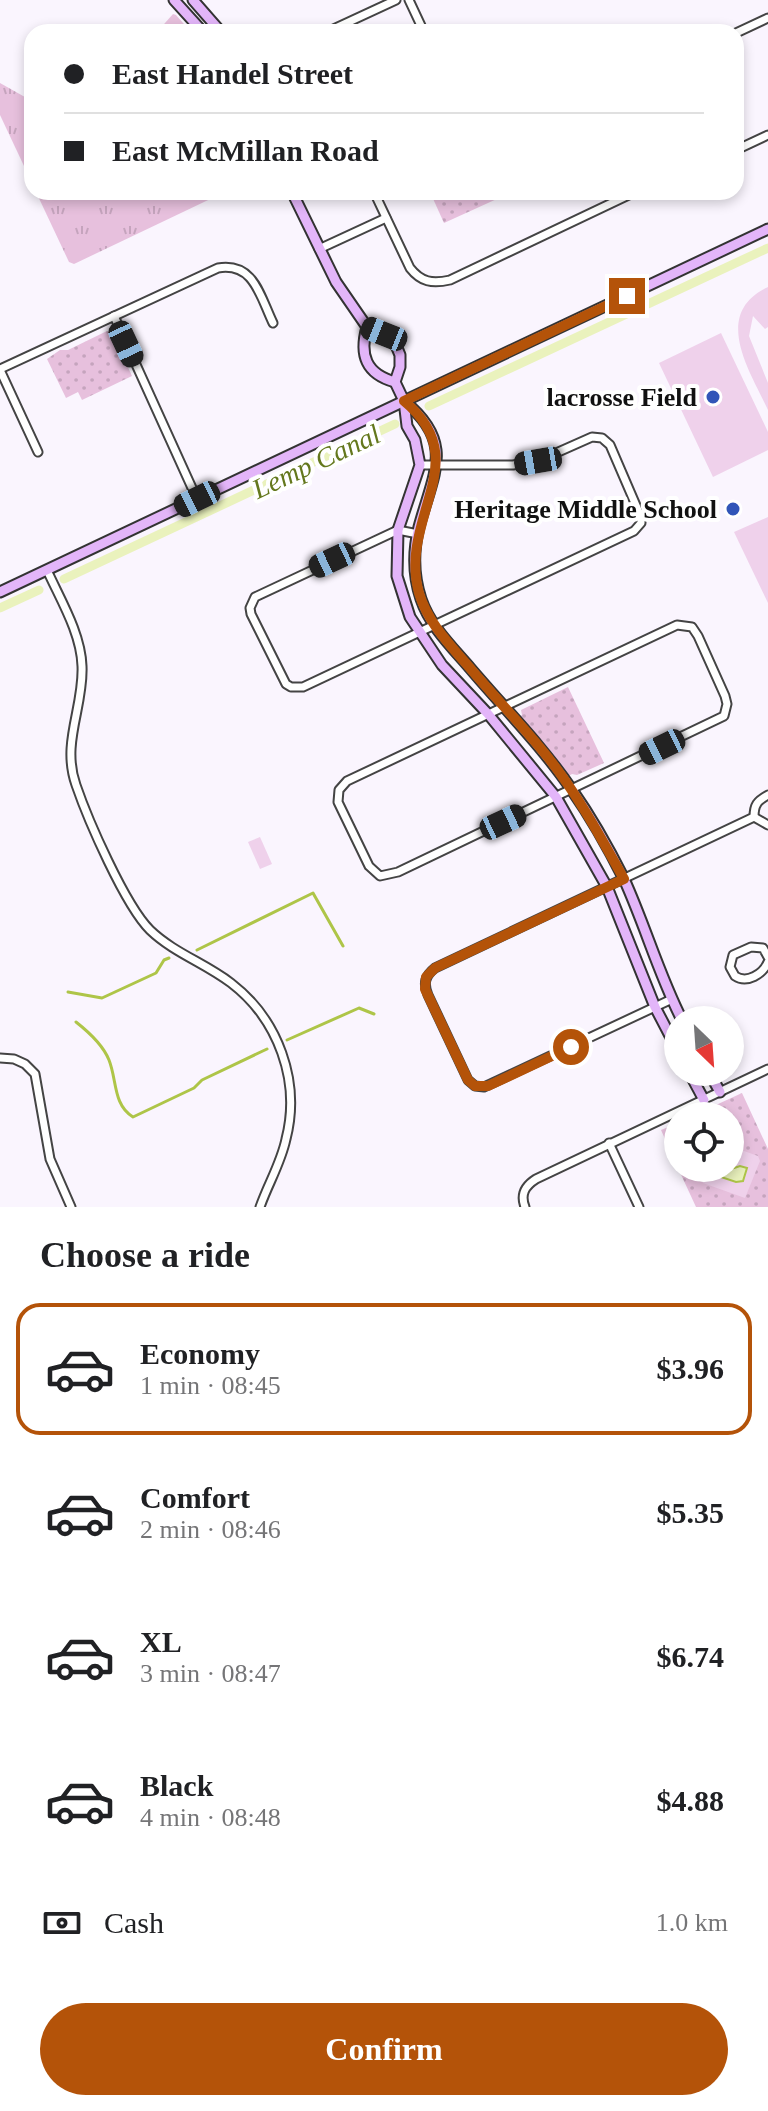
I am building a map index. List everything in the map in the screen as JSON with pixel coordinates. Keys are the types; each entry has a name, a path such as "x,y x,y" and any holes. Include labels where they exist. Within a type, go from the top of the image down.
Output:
{"street":[{"path":"174,0 196,24"},
{"path":"193,0 214,24"},
{"path":"344,24 396,0"},
{"path":"409,0 420,24"},
{"path":"744,29 768,18"},
{"path":"744,146 768,135"},
{"path":"296,200 336,282 367,327 395,343 400,355 395,382 404,401 407,426 415,440 420,465 398,530 397,576 404,601 419,633 442,665 488,714 556,797 607,887 664,1024"},
{"path":"378,200 410,268 426,282 450,280 618,200"},
{"path":"319,249 386,218"},
{"path":"0,592 768,229"},
{"path":"38,452 0,370 218,268 237,267 244,270 273,323"},
{"path":"114,316 197,499"},
{"path":"367,327 363,350 368,366 379,377 395,382"},
{"path":"404,401 420,414 429,428 436,465 415,556 422,602 434,625 572,790 624,879 675,1006"},
{"path":"418,534 398,530 260,593 251,602 251,614 282,680 291,687 303,687 634,531 641,523 640,511 610,445 602,438 592,437 538,461 513,465 420,465"},
{"path":"47,570 75,633 82,662 70,745 75,781 125,893 151,931 244,994 269,1025 281,1051 290,1088 290,1120 281,1157 260,1207"},
{"path":"677,625 686,625 692,627 698,636 725,696 727,710 718,721 398,872 380,876 369,866 338,802 339,790 347,781 504,707 677,625"},
{"path":"754,817 754,807 768,795"},
{"path":"672,999 488,1086 475,1086 468,1080 428,995 425,982 435,968 754,817"},
{"path":"754,817 768,825"},
{"path":"751,947 763,948 768,957 761,973 748,979 735,976 730,967 733,955 751,947"},
{"path":"0,1058 14,1059 30,1069 38,1080 50,1159 71,1207"},
{"path":"525,1207 522,1198 528,1183 768,1069"},
{"path":"696,1086 704,1100"},
{"path":"717,1086 720,1092"},
{"path":"609,1143 639,1207"}],"green space":[{"path":"173,14 184,24 164,24"},
{"path":"0,83 24,96 24,166 0,115"},
{"path":"40,200 208,200 74,264 69,262"},
{"path":"434,200 494,200 444,223"},
{"path":"107,331 112,333 132,376 82,400 78,392 66,398 47,359 60,350 68,350"},
{"path":"568,687 604,763 567,777 518,718 522,715 521,710"},
{"path":"742,1093 768,1149 768,1207 696,1207 684,1182 744,1182 744,1102 722,1102"}],"shaded area":[{"path":"768,287 768,327 765,329 753,316 749,336 768,383 768,410 745,361 738,328 741,312 751,298"},
{"name":"lacrosse Field","path":"721,333 768,432 768,450 713,477 659,363"},
{"path":"768,517 768,603 734,532"},
{"path":"260,837 272,864 260,869 248,842"},
{"path":"744,1151 758,1156 760,1161 745,1198 703,1183 744,1182"}],"waterway":[{"name":"Lemp Canal","path":"429,406 768,248"},
{"name":"Lemp Canal","path":"64,579 395,424"},
{"name":"Lemp Canal","path":"0,608 39,590"},
{"path":"197,950 313,893 343,946"},
{"path":"68,992 102,998 156,973 164,960 169,958"},
{"path":"287,1040 359,1008 374,1014"},
{"path":"76,1022 96,1040 106,1055 122,1106 133,1117 267,1049"}],"place":[{"name":"lacrosse Field","path":"713,397"},
{"name":"Heritage Middle School","path":"733,509"}],"route":[{"path":"571,1047 488,1086 475,1086 468,1080 425,989 426,977 435,968 624,879 572,790 442,636 422,602 415,566 416,541 434,483 436,454 429,428 420,414 404,401 627,296"}]}
